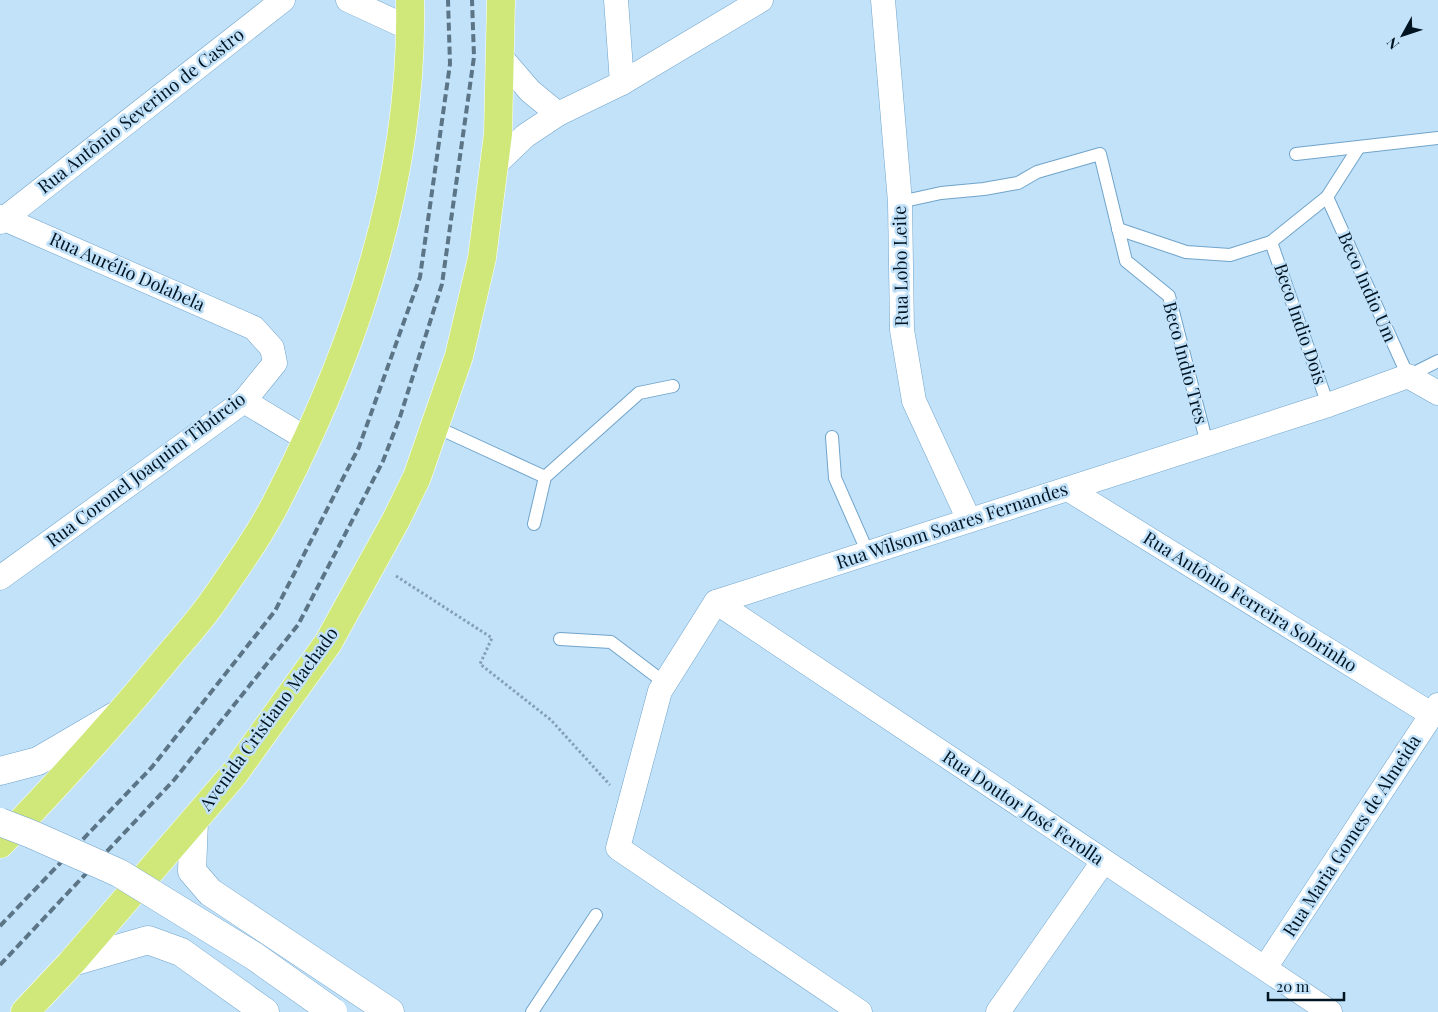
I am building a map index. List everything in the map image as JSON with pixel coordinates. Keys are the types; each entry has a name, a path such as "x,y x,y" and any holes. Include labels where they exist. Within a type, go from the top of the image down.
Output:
{"highway":[{"path":"0,844 123,712 213,602 278,500 335,378 375,253 403,138 411,29 410,0"},
{"name":"Avenida Cristiano Machado","path":"24,1012 72,962 234,774 328,643 417,477 458,356 482,258 496,164 501,0"}],"street":[{"name":"Rua Antônio Severino de Castro","path":"1,219 283,0"},
{"path":"348,0 411,29"},
{"path":"616,0 622,83"},
{"path":"496,164 525,136 558,114 622,83 761,0"},
{"name":"Rua Lobo Leite","path":"883,0 900,202 902,330 914,401 969,520"},
{"path":"499,55 530,91 558,114"},
{"name":"Rua Aurélio Dolabela","path":"1,219 254,328"},
{"name":"Rua Coronel Joaquim Tibúrcio","path":"0,578 244,401 275,363 272,348 254,328"},
{"path":"1408,376 1438,393"},
{"name":"Rua Wilsom Soares Fernandes","path":"716,602 1328,405 1408,376"},
{"path":"244,401 307,439"},
{"name":"Rua Antônio Ferreira Sobrinho","path":"1068,489 1435,710"},
{"path":"716,602 660,691 618,848 860,1012"},
{"name":"Rua Doutor José Ferolla","path":"716,602 1330,1012"},
{"name":"Rua Maria Gomes de Almeida","path":"1265,968 1435,710"},
{"path":"0,771 38,761 123,712"},
{"path":"194,821 192,871 210,892 390,1012"},
{"path":"0,822 119,873 254,956 333,1012"},
{"path":"998,1012 1104,862"},
{"path":"72,962 148,940 181,952 265,1012"}],"lane":[{"path":"1296,154 1438,138"},
{"path":"1118,229 1186,252 1230,255 1272,242 1326,197 1359,147"},
{"name":"Beco Indio Tres","path":"900,202 941,193 984,189 1018,183 1037,172 1100,154 1126,261 1169,296 1207,444"},
{"name":"Beco Indio Um","path":"1326,197 1408,376"},
{"name":"Beco Indio Dois","path":"1272,242 1328,405"},
{"path":"1408,376 1438,361"},
{"path":"534,524 545,477 639,393 673,386"},
{"path":"434,426 545,477"},
{"path":"832,437 836,478 868,553"},
{"path":"560,639 611,642 665,683"},
{"path":"532,1012 596,915"}],"path":[{"path":"373,562 492,638 480,664 551,720 629,806"}],"railway":[{"path":"0,926 152,767 275,611 359,447 420,277 450,64 448,0"},
{"path":"0,965 174,780 298,625 383,461 400,417 442,284 474,57 472,0"}]}
